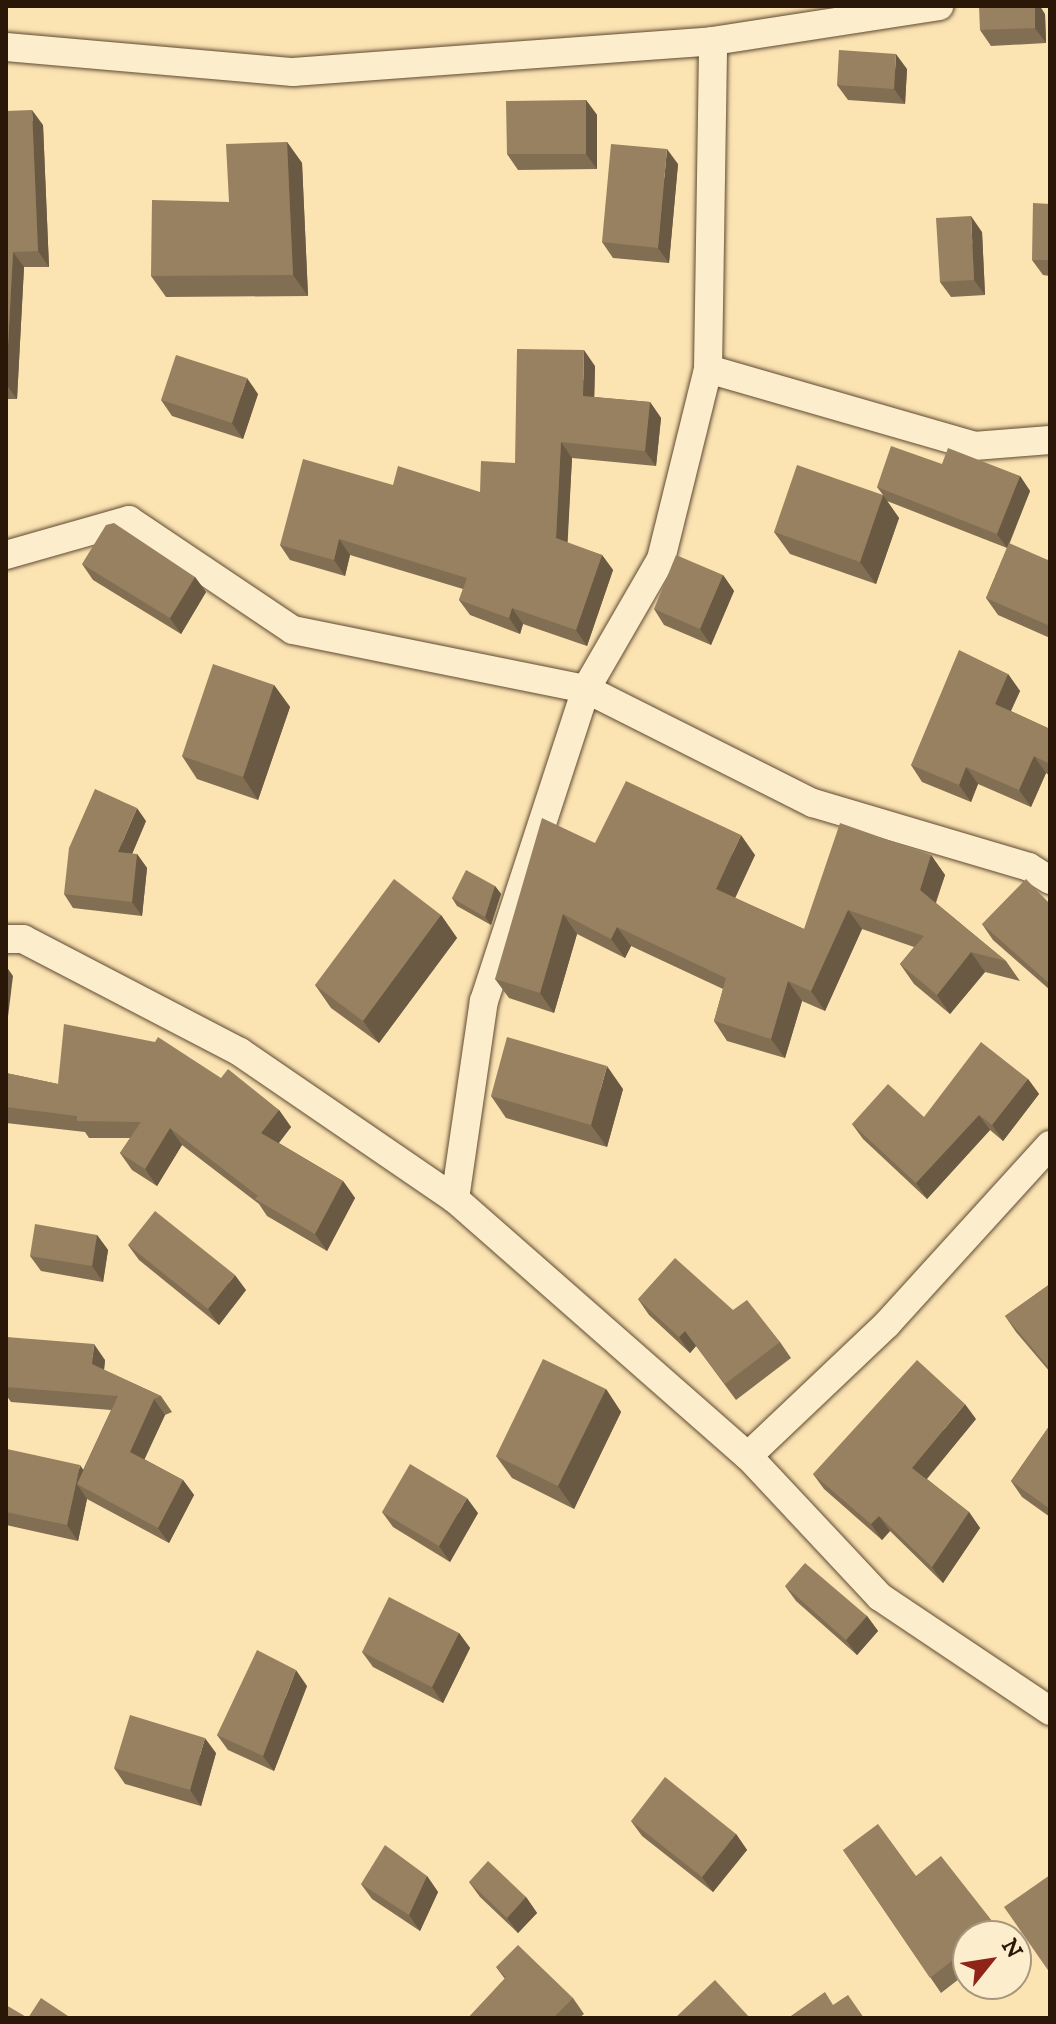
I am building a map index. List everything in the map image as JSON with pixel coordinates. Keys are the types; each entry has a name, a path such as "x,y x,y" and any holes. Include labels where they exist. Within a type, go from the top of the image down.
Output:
{"street":[{"path":"6,47 293,72 713,41 939,6"},
{"path":"455,1199 484,1001 586,689 661,559 708,369 713,41"},
{"path":"708,369 974,446 1050,440"},
{"path":"6,555 129,520 293,630 586,689 813,803 1029,867 1050,880"},
{"path":"6,939 23,939 240,1052 455,1199 748,1456 880,1597 1050,1711"},
{"path":"748,1456 887,1324 1050,1145"}],"building":[{"path":"979,6 1035,6 1035,28 980,30"},
{"path":"839,50 896,54 894,89 837,85"},
{"path":"586,100 586,154 507,154 506,101"},
{"path":"32,110 38,251 13,252 6,384 6,111"},
{"path":"287,142 293,275 151,276 152,200 229,202 226,144"},
{"path":"611,144 667,149 658,248 602,242"},
{"path":"1033,203 1050,204 1050,260 1032,260"},
{"path":"971,216 974,280 940,282 936,218"},
{"path":"517,349 584,350 583,396 650,402 645,451 561,442 556,538 602,555 576,630 512,608 509,618 459,600 467,578 339,539 334,560 280,545 303,459 393,485 398,466 480,492 481,461 515,463"},
{"path":"176,355 247,378 232,423 161,400"},
{"path":"891,446 942,464 948,448 1020,476 997,534 877,487"},
{"path":"797,465 883,495 860,562 774,532"},
{"path":"114,523 195,577 170,618 82,564 106,525"},
{"path":"1009,543 1050,561 1050,626 986,598"},
{"path":"676,555 723,575 700,629 654,609"},
{"path":"959,650 1008,674 995,704 1050,729 1050,764 1034,756 1019,790 966,767 959,785 911,765"},
{"path":"213,664 274,685 243,777 182,756"},
{"path":"626,781 741,835 716,889 804,929 840,823 931,855 920,890 1006,961 971,952 937,995 900,964 924,936 848,910 811,991 788,981 771,1039 714,1021 726,978 617,927 611,939 563,914 540,993 495,979 542,818 595,843"},
{"path":"95,789 137,808 118,852 137,854 132,902 64,894 69,848"},
{"path":"466,870 495,886 485,917 452,898"},
{"path":"394,879 441,915 363,1021 315,985"},
{"path":"1026,879 1050,904 1050,984 982,924"},
{"path":"64,1024 155,1042 158,1037 221,1078 228,1069 279,1110 261,1133 343,1181 315,1234 255,1199 258,1196 170,1128 145,1169 120,1153 141,1122 77,1121 77,1116 6,1107 6,1073 58,1084"},
{"path":"507,1037 607,1066 591,1125 491,1096"},
{"path":"981,1042 1028,1079 992,1125 979,1115 916,1183 852,1124 888,1084 924,1117"},
{"path":"155,1211 235,1275 208,1309 128,1245"},
{"path":"35,1224 97,1235 92,1266 30,1256"},
{"path":"675,1258 733,1310 747,1300 780,1342 725,1384 685,1331 679,1337 638,1299"},
{"path":"1050,1284 1050,1369 1005,1316"},
{"path":"6,1337 94,1344 92,1364 161,1396 154,1399 130,1452 183,1480 158,1528 77,1484 118,1396 6,1387"},
{"path":"543,1359 606,1389 558,1486 496,1456"},
{"path":"917,1360 965,1404 912,1468 969,1512 932,1567 879,1516 871,1524 813,1474"},
{"path":"1050,1425 1050,1509 1011,1481"},
{"path":"7,1449 80,1465 67,1525 6,1512"},
{"path":"410,1464 467,1498 439,1546 382,1512"},
{"path":"805,1563 867,1616 846,1640 785,1586"},
{"path":"389,1597 459,1633 432,1687 362,1652"},
{"path":"257,1650 296,1670 263,1756 217,1735"},
{"path":"130,1715 205,1738 190,1790 114,1768"},
{"path":"665,1777 736,1834 702,1877 631,1821"},
{"path":"878,1824 916,1876 941,1856 991,1920 952,1920 952,1961 930,1978 843,1850"},
{"path":"385,1845 427,1876 409,1915 361,1884"},
{"path":"488,1861 526,1897 507,1918 469,1882"},
{"path":"1050,1875 1050,1973 1032,1947 1032,1920 1013,1920 1004,1907"},
{"path":"518,1945 573,1998 553,2018 468,2018 506,1977 496,1967"},
{"path":"715,1980 750,2018 675,2018"},
{"path":"825,1992 833,2005 848,1995 864,2018 788,2018"},
{"path":"41,1998 71,2018 28,2018"},
{"path":"6,2005 28,2018 6,2018"}]}
